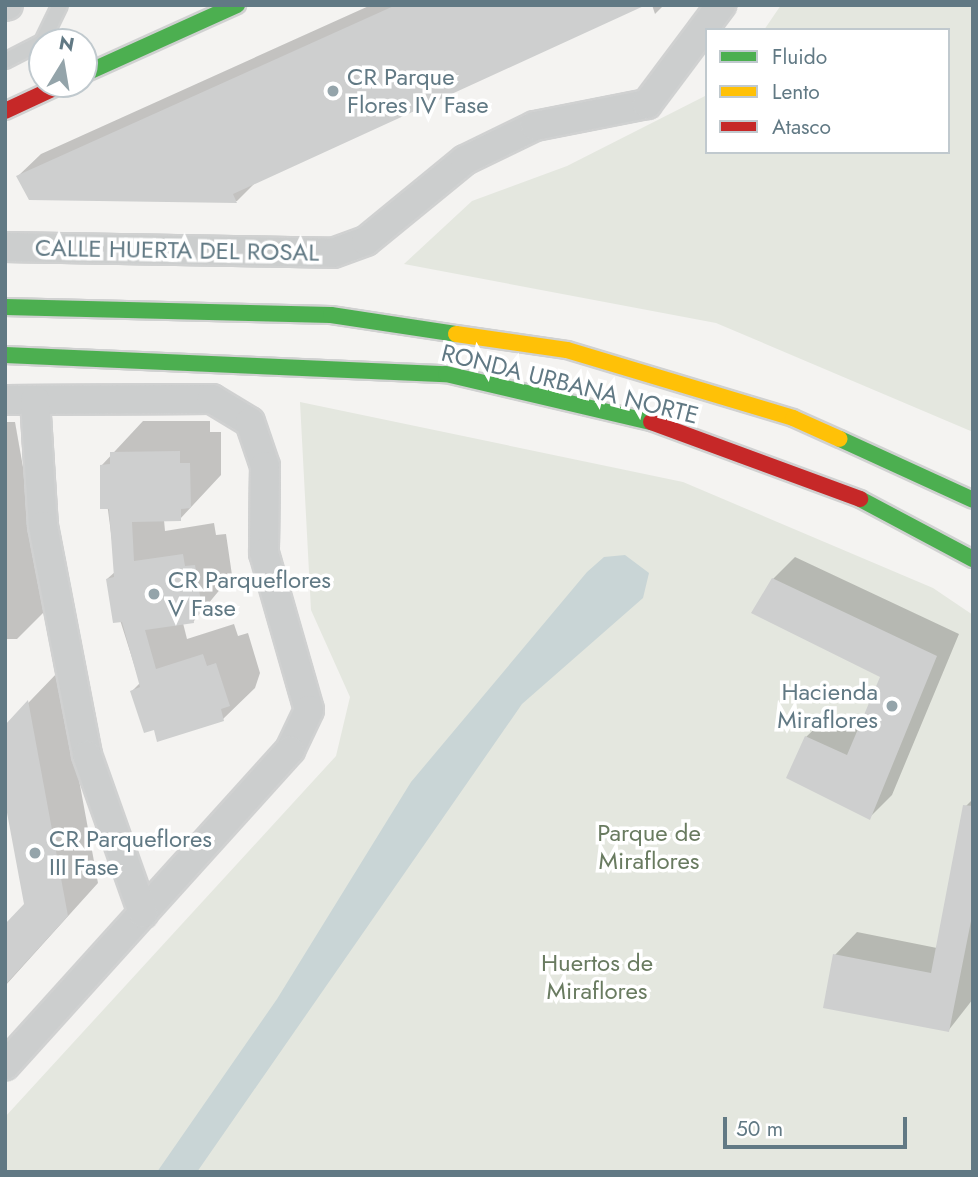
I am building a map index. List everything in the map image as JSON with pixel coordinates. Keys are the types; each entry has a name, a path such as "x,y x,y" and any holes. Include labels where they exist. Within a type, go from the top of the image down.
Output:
{"main road":[{"path":"98,68 237,5"},
{"path":"5,111 33,98"},
{"name":"RONDA URBANA NORTE","path":"5,307 331,315 567,349 793,418 973,500"},
{"name":"RONDA URBANA NORTE","path":"5,355 225,359 446,374 675,429 838,487 973,559"}],"street":[{"name":"CALLE HUERTA DEL ROSAL","path":"5,247 333,253 366,241 465,160 535,126 647,104 721,5"},
{"path":"5,400 212,398 250,422 265,466 264,553 309,710 290,750 5,1065"},
{"path":"35,400 43,526 87,755 143,913"}],"lane":[{"path":"49,28 60,5"},
{"path":"5,61 28,49"}],"green space":[{"path":"781,5 973,5 973,432 716,323 404,264 472,201 567,166 705,96 705,154 950,154 950,28 765,28"},
{"name":"Parque de Miraflores","path":"300,402 683,482 933,588 973,615 973,1172 5,1172 5,1117 336,756 350,697 311,610"}],"shaded area":[{"path":"625,555 649,573 643,598 522,704 197,1172 157,1172 277,999 411,782 587,572 604,557"}],"building":[{"name":"CR Parque Flores IV Fase","path":"396,5 646,5 233,194 237,203 29,200 16,176"},
{"name":"CR Parqueflores V Fase","path":"180,451 180,463 190,463 191,508 181,509 181,521 132,522 134,561 183,554 185,566 195,565 202,608 192,610 194,623 145,630 156,669 203,654 207,666 216,663 230,706 221,709 224,721 157,742 154,730 144,733 130,691 140,687 122,622 113,623 106,579 114,577 109,509 100,509 100,465 110,464 110,452"},
{"name":"Hacienda Miraflores","path":"772,578 937,656 870,820 786,778 805,736 847,755 880,677 751,613"},
{"name":"CR Parqueflores III Fase","path":"28,700 68,916 5,985 5,924 24,904 5,802 5,725"},
{"path":"963,805 973,806 973,911 949,1032 823,1008 833,954 931,973"}],"traffic: fast":[{"path":"98,68 237,5"},
{"path":"5,307 331,315 456,334"},
{"path":"5,355 446,374 651,422"},
{"path":"840,439 973,500"},
{"path":"860,499 973,559"}],"traffic: slow":[{"path":"456,334 567,350 793,418 840,439"}],"traffic: jam":[{"path":"5,111 33,98"},
{"path":"651,422 860,499"}],"place":[{"name":"CR Parque Flores IV Fase","path":"333,91"},
{"name":"CR Parqueflores V Fase","path":"154,594"},
{"name":"Hacienda Miraflores","path":"892,706"},
{"name":"CR Parqueflores III Fase","path":"35,853"}],"park label":[{"name":"Huertos de Miraflores","path":"597,977"}]}
